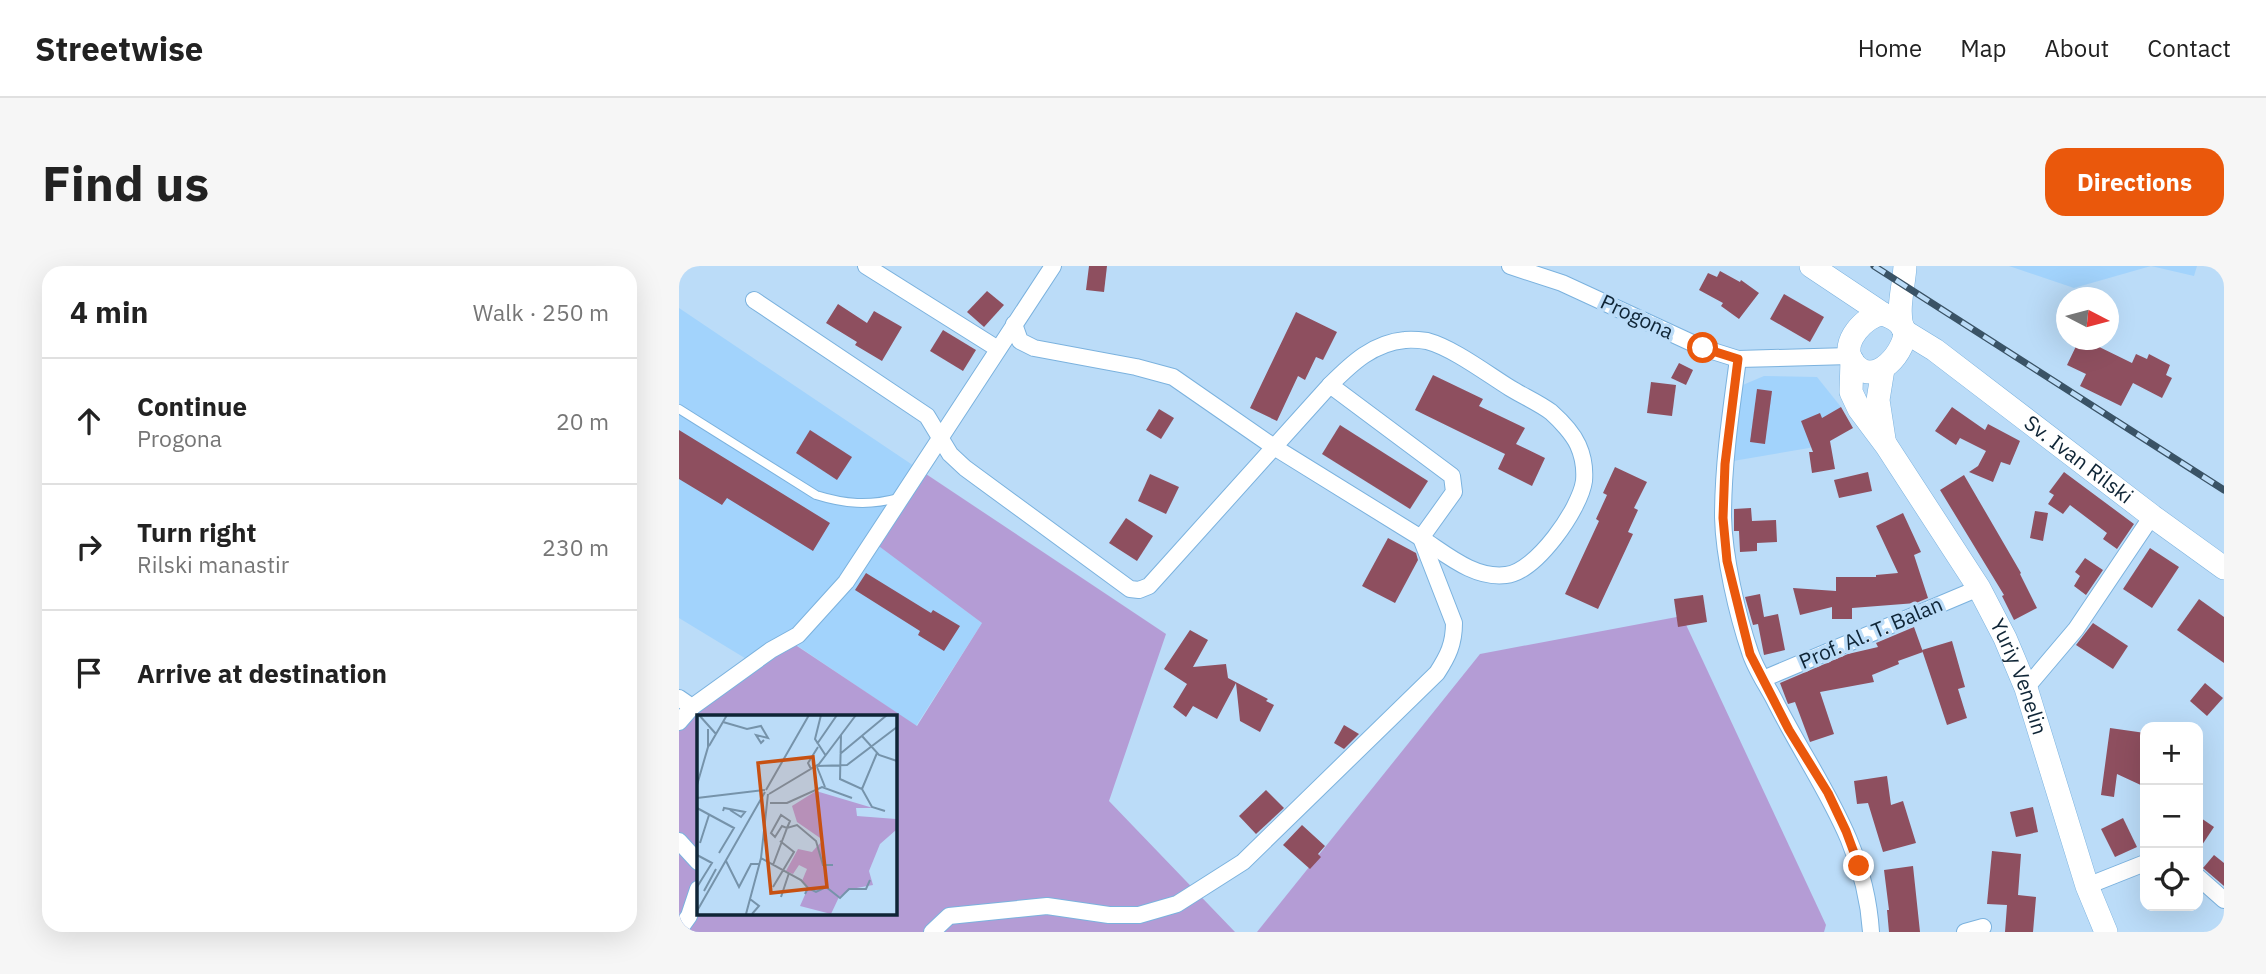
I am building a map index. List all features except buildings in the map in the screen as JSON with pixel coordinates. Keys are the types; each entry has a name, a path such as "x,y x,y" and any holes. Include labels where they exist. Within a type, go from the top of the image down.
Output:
{"street":[{"path":"866,266 998,349"},
{"path":"679,722 686,702 798,635 846,582 1053,266"},
{"name":"Progona","path":"1510,266 1562,283 1703,348 1738,359 1851,358"},
{"name":"Sv. Ivan Rilski","path":"1811,266 1892,322 1923,348 1935,350 2224,568"},
{"path":"1892,322 1852,339 1849,346 1851,358 1863,371 1877,372 1883,369 1892,322 1905,285 1905,266"},
{"path":"754,300 927,416 950,454 965,468 1130,589 1139,590 1149,586 1274,447 1330,385 1350,365 1385,343 1428,341 1551,413 1577,443 1584,463 1584,482 1577,504 1541,557 1508,575 1472,570 1274,447 1173,377 1136,367 1034,348 1020,341 1014,324"},
{"name":"Yuriy Venelin","path":"1851,358 1850,382 1855,402 1979,588 2005,638 2026,688 2087,886 2106,932"},
{"path":"1738,359 1725,464 1723,518 1727,561 1750,654 1789,730 1828,793 1846,831 1865,891 1871,932"},
{"name":"Yuriy Venelin","path":"1883,369 1878,400 1886,445"},
{"path":"1330,385 1452,476 1454,492 1421,538"},
{"path":"2026,688 2076,629 2152,516"},
{"path":"932,932 949,916 1047,906 1109,915 1139,915 1177,904 1243,862 1437,673 1450,653 1454,622 1421,538"},
{"name":"Prof. Al. T. Balan","path":"1763,678 1979,588"},
{"path":"679,841 697,861"},
{"path":"2087,886 2140,865"},
{"path":"2203,881 2224,900"},
{"path":"679,930 689,916 697,892"},
{"path":"1965,932 1983,927"}],"lane":[{"path":"679,409 816,495 840,503 877,503 901,497"}],"shaded area":[{"path":"2009,266 2151,266 2078,287"},
{"path":"2151,266 2197,266 2194,276"},
{"path":"679,308 920,470 873,541 982,623 916,726 789,640 753,663 679,618"},
{"path":"1764,376 1817,377 1841,407 1837,437 1809,448 1733,461 1738,387"},
{"path":"920,470 1166,634 1109,801 1235,932 679,932 679,698 692,707 788,640 917,726 982,623 872,541"},
{"path":"1682,616 1826,925 1824,932 1257,932 1480,654"}],"railway":[{"path":"1874,266 2224,490"}],"route":[{"path":"1703,348 1738,359 1725,464 1723,518 1727,561 1750,654 1789,730 1828,793 1859,866"}]}
